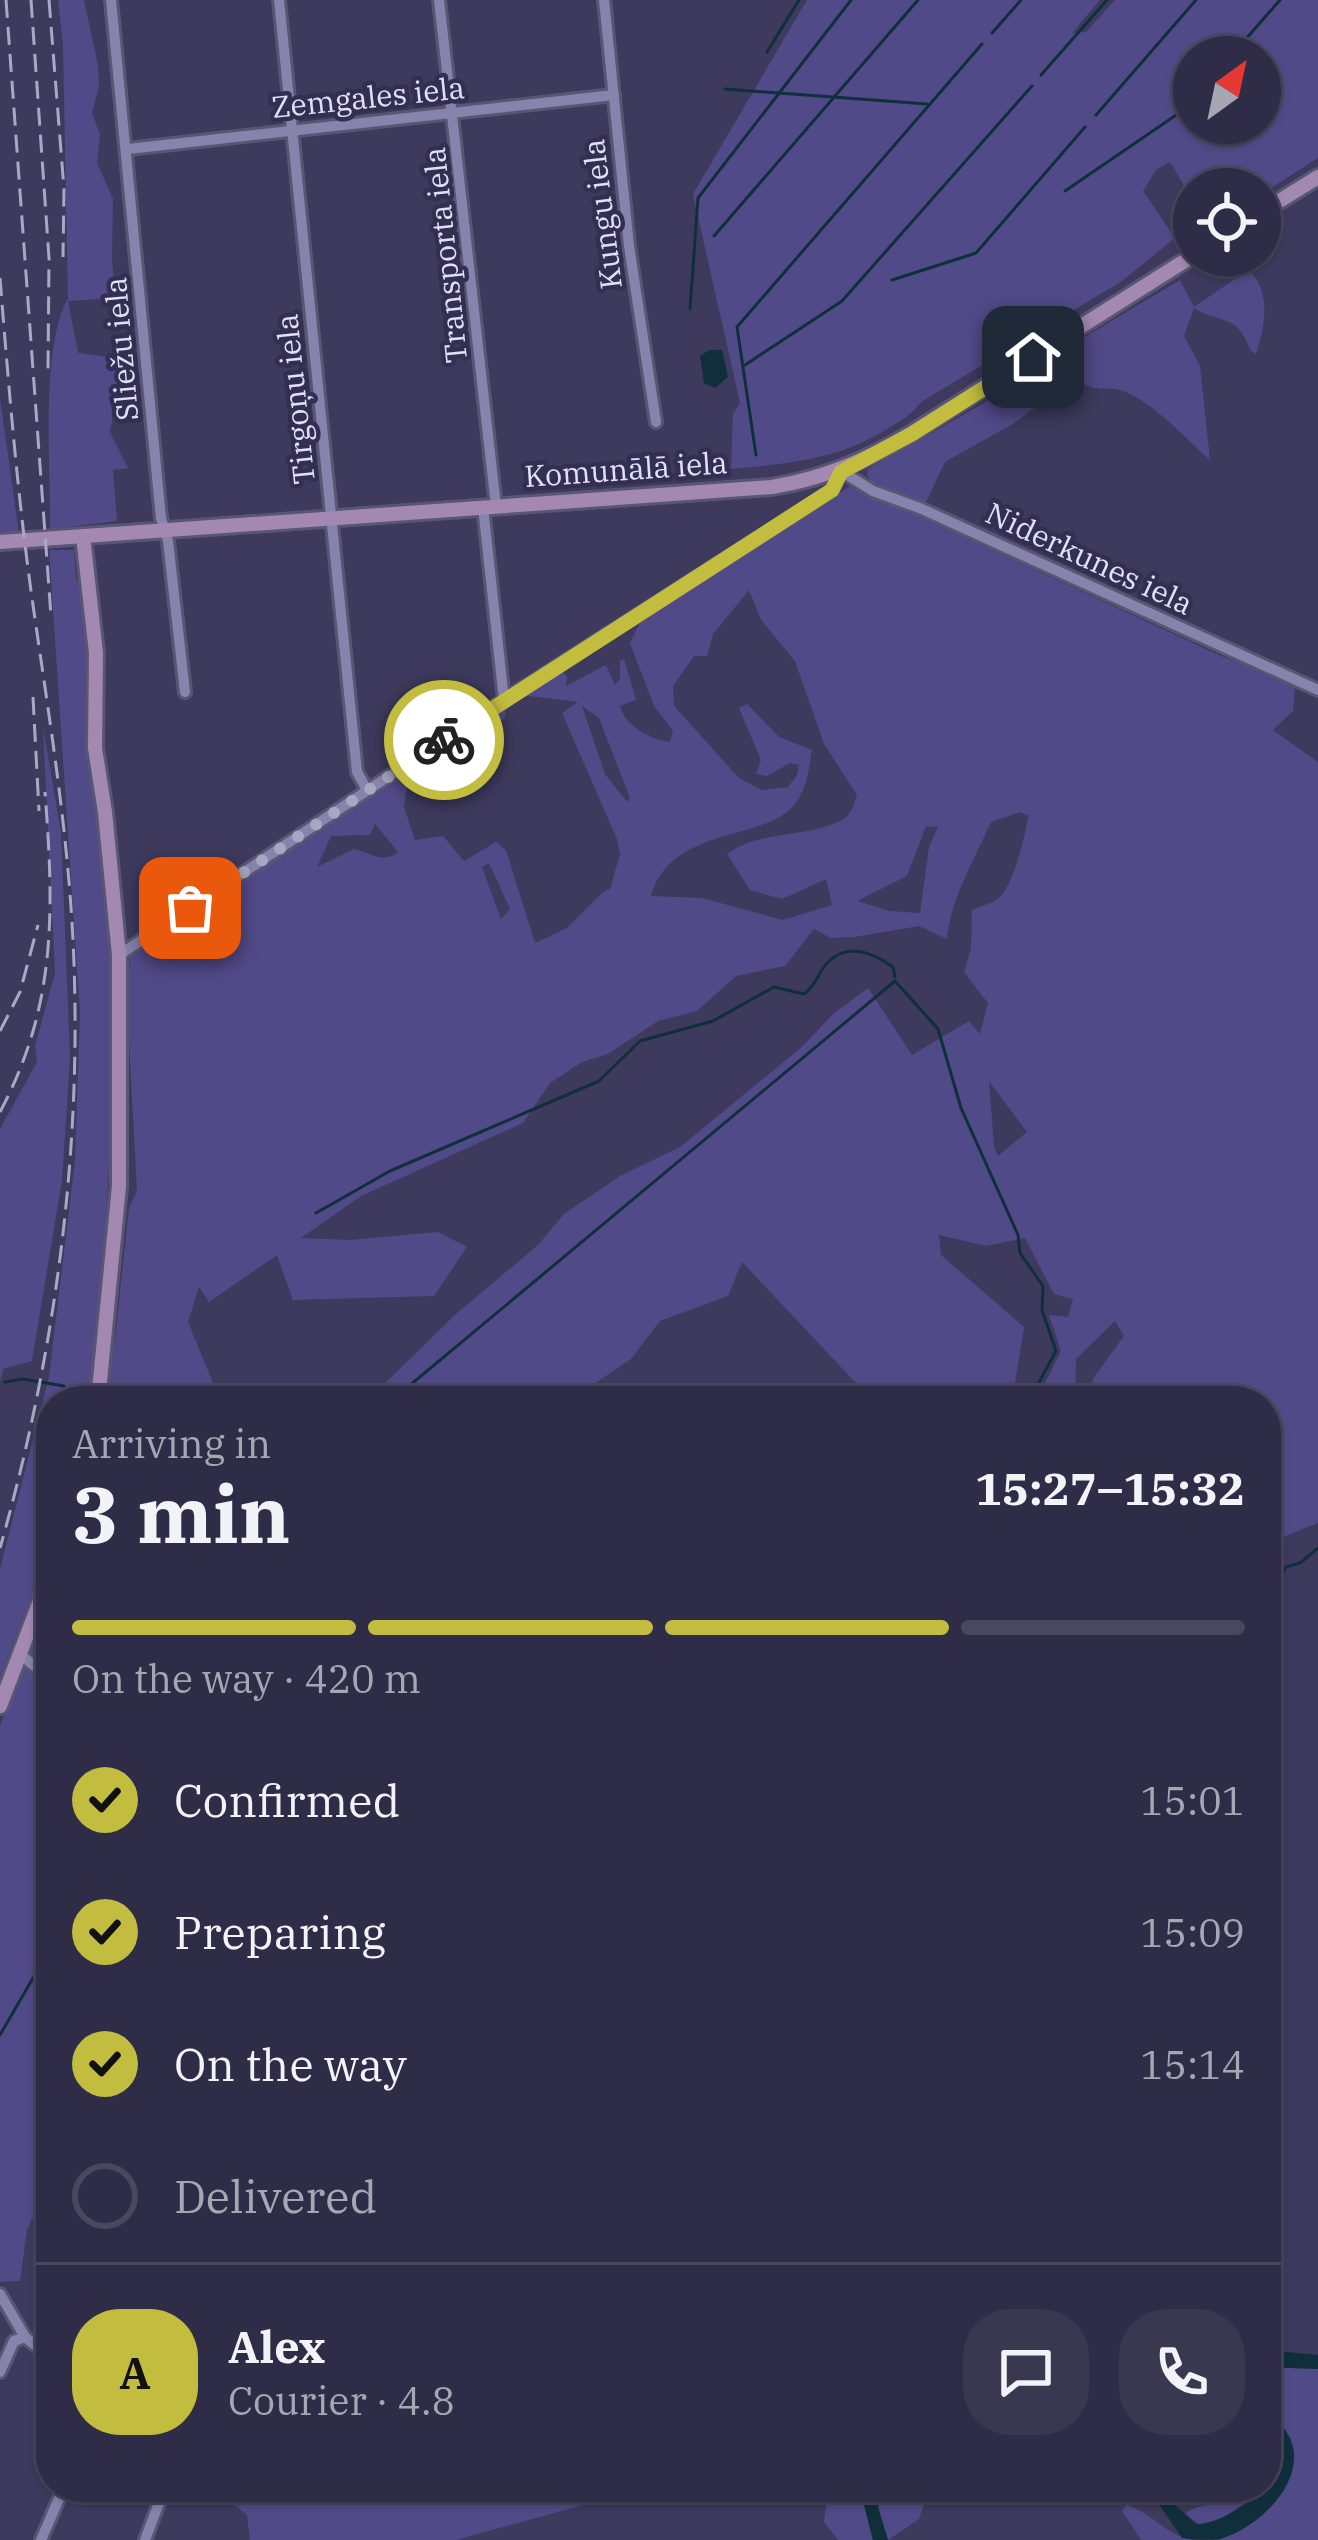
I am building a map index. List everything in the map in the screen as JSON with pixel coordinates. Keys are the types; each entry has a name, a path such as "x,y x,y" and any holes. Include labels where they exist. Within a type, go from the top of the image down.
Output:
{"street":[{"name":"Sliežu iela","path":"111,0 185,692"},
{"name":"Tirgoņu iela","path":"279,0 357,772 367,790"},
{"name":"Transporta iela","path":"439,0 455,112 504,700"},
{"name":"Kungu iela","path":"604,0 629,246 656,422"},
{"name":"Zemgales iela","path":"128,148 614,95"},
{"path":"1281,200 1318,177"},
{"name":"Komunālā iela","path":"0,542 772,487 841,472 912,434 1173,268"},
{"path":"118,955 832,490 841,472"},
{"name":"Niderkunes iela","path":"841,472 873,491 1318,690"},
{"path":"83,536 96,653 95,748 118,955 119,1186 99,1386"},
{"path":"0,1706 36,1615"},
{"path":"22,1656 36,1667"},
{"path":"0,2294 36,2345"},
{"path":"0,2372 14,2341 26,2337"},
{"path":"41,2540 57,2502"},
{"path":"145,2540 159,2502"}],"shaded area":[{"path":"58,0 84,0 98,65 92,113 100,134 97,163 113,199 116,298 68,301 78,353 115,358 118,384 110,432 128,468 113,470 117,521 50,529 50,377 59,320 68,299"},
{"path":"807,0 1100,0 1072,33 1086,32 1115,0 1318,0 1318,158 1281,182 1281,168 1174,168 1170,162 1156,170 1143,191 1173,240 1122,281 854,446 794,462 731,469 733,414 740,403 693,194"},
{"path":"1239,276 1254,276 1261,288 1264,321 1256,354 1234,324 1194,308 1184,336 1200,366 1210,460 1139,399 1075,379 1011,425 945,462 924,506 875,487 867,475 868,469 1053,364 1048,359 1180,280 1194,307"},
{"path":"0,398 19,533 0,535"},
{"path":"852,485 1295,688 1293,711 1273,730 1318,762 1318,1523 1281,1539 1281,1386 1094,1386 1092,1380 1124,1336 1115,1321 1076,1359 1075,1386 1044,1386 1061,1351 1049,1315 1068,1317 1073,1299 1054,1294 1025,1238 986,1246 939,1235 941,1255 1024,1327 1014,1386 859,1386 742,1262 728,1296 660,1321 631,1359 591,1386 382,1386 457,1313 538,1245 564,1214 620,1176 680,1147 868,988 912,1055 969,1021 980,1034 988,1003 964,972 971,949 972,910 999,898 1009,882 1027,824 1028,816 1020,812 991,822 958,894 947,939 919,926 831,938 814,929 785,966 736,976 697,1011 658,1021 608,1054 582,1062 550,1083 523,1123 361,1196 301,1238 349,1240 438,1232 467,1247 434,1296 293,1300 277,1255 209,1302 199,1287 188,1322 213,1383 250,1386 104,1386 115,1338 129,1208 137,1191 127,1004 130,955 506,704 505,718 407,787 404,807 415,840 443,836 464,861 496,842 506,850 535,943 567,928 610,889 620,854 617,839 562,713 578,702 520,695 561,670 567,677 566,686 606,665 615,685 624,659 636,700 620,706 623,713 639,730 670,742 673,731 654,706 630,643 640,623","holes":["749,590 761,620 795,661 824,744 857,795 842,820 754,841 727,854 750,890 782,899 826,879 832,905 783,920 702,898 651,896 662,873 678,857 781,816 795,804 807,778 812,750 779,737 747,704 739,708 761,760 756,774 767,776 790,763 799,765 788,787 761,790 739,778 674,706 673,686 694,656 707,656 713,634","582,706 599,718 630,798 627,802 605,774","375,824 398,852 382,857 354,849 317,867 331,836 370,835","926,826 938,827 929,847 920,913 890,911 857,901 907,876","489,863 510,909 501,919 482,867","989,1081 1027,1132 998,1156"]},
{"path":"49,550 74,550 76,579 82,586 110,951 110,1145 101,1325 91,1386 47,1386 75,1160 80,1012"},
{"path":"43,727 61,832 70,1058 62,1181 32,1361 3,1369 0,1382 0,1129 37,1062 35,1046 55,973"},
{"path":"36,1428 36,1582 0,1677 0,1569"},
{"path":"36,1633 36,2211 27,2229 20,2281 0,2282 0,1726"},
{"path":"1281,2368 1318,2369 1318,2540 1219,2540 1264,2513 1268,2502 1281,2502 1281,2466 1291,2439 1281,2426"},
{"path":"231,2502 594,2502 456,2540 250,2540 247,2515"},
{"path":"827,2502 864,2502 873,2540 838,2540 824,2522"},
{"path":"881,2502 925,2502 919,2519 888,2540 878,2507"},
{"path":"1245,2502 1202,2526 1185,2514 1201,2506"},
{"path":"1126,2505 1194,2540 1141,2540 1122,2511"}],"water":[{"path":"722,350 728,377 715,388 704,383 700,356"},
{"path":"1281,2351 1318,2355 1318,2369 1281,2368"},
{"path":"1281,2425 1293,2447 1294,2462 1283,2491"},
{"path":"881,2502 878,2507 888,2540 873,2540 864,2505"},
{"path":"1157,2502 1172,2502 1196,2524 1245,2505 1275,2502 1234,2534 1201,2540 1182,2538"}],"waterway":[{"path":"767,52 799,0"},
{"path":"690,309 698,198 851,0"},
{"path":"714,236 918,0"},
{"path":"992,33 1021,0"},
{"path":"1041,75 1107,0"},
{"path":"1096,115 1196,0"},
{"path":"1248,36 1280,0"},
{"path":"756,455 737,327 982,44"},
{"path":"745,365 842,301 1032,86"},
{"path":"725,89 927,104"},
{"path":"1065,191 1173,117"},
{"path":"892,280 976,253 1085,127"},
{"path":"316,1213 390,1171 599,1081 640,1041 713,1021 774,987 804,994 828,962 844,952 877,957 893,967 895,977"},
{"path":"409,1386 895,981 938,1029 961,1108 1018,1235 1020,1253 1043,1286 1042,1310 1056,1351 1037,1386"},
{"path":"5,1382 23,1379 64,1386"},
{"path":"1281,1576 1286,1567 1300,1563 1318,1548"},
{"path":"0,2035 36,1973"}],"railway":[{"path":"6,0 51,616"},
{"path":"31,0 49,258 48,371"},
{"path":"49,0 64,189 63,257"},
{"path":"0,278 23,529 59,788 74,964 68,1186 39,1386"},
{"path":"33,697 39,811"},
{"path":"0,1112 19,1072 42,995 50,917 45,792"},
{"path":"0,1031 20,992 38,925"},
{"path":"0,1548 36,1400"}],"way so far":[{"path":"190,908 444,740"}],"route":[{"path":"444,740 832,490 841,472 912,434 1033,357"}]}
